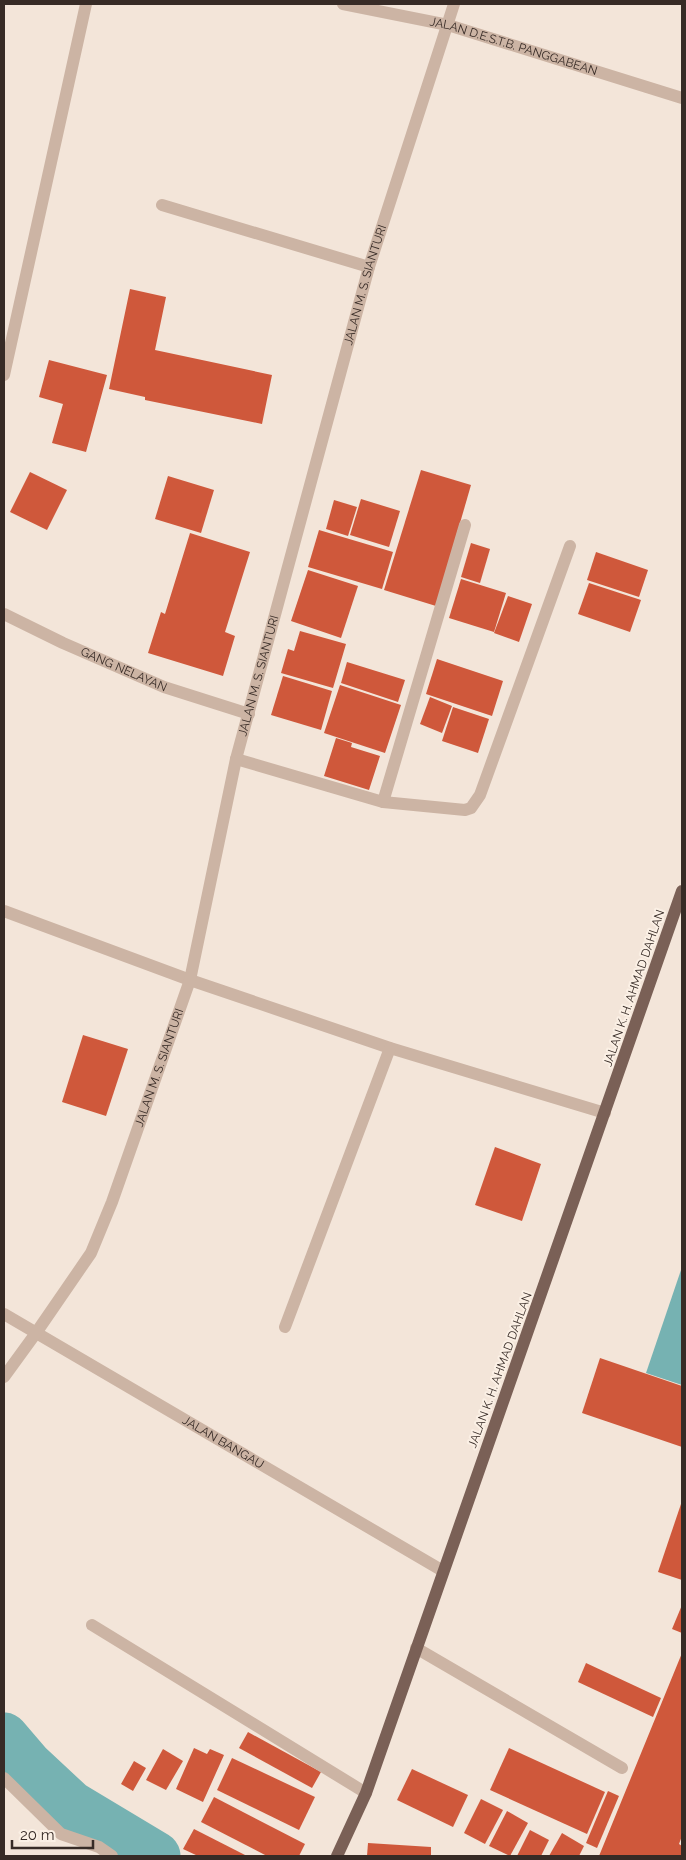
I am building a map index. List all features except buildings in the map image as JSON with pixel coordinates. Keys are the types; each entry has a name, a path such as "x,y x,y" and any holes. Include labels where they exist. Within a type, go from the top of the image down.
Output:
{"main road":[{"name":"JALAN K. H. AHMAD DAHLAN","path":"337,1856 366,1792 682,890"}],"street":[{"path":"4,375 86,4"},
{"name":"JALAN D.E.S.T.B. PANGGABEAN","path":"343,4 448,25 682,98"},
{"name":"JALAN M. S. SIANTURI","path":"4,1377 91,1253 112,1202 190,980 236,759 369,267 454,4"},
{"path":"162,205 369,267"},
{"path":"383,802 465,525"},
{"path":"236,759 383,802 465,810 477,804 570,546"},
{"name":"GANG NELAYAN","path":"4,614 63,643 164,686 249,714"},
{"path":"4,911 190,980 390,1048 605,1113"},
{"path":"285,1327 390,1048"},
{"name":"JALAN BANGAU","path":"4,1314 443,1571"},
{"path":"92,1625 366,1792"},
{"path":"416,1648 622,1768"},
{"path":"4,1778 61,1834 99,1847 112,1856"}],"water":[{"path":"682,1267 682,1385 646,1373"}],"waterway":[{"path":"4,1737 28,1765 71,1805 156,1856"}]}
